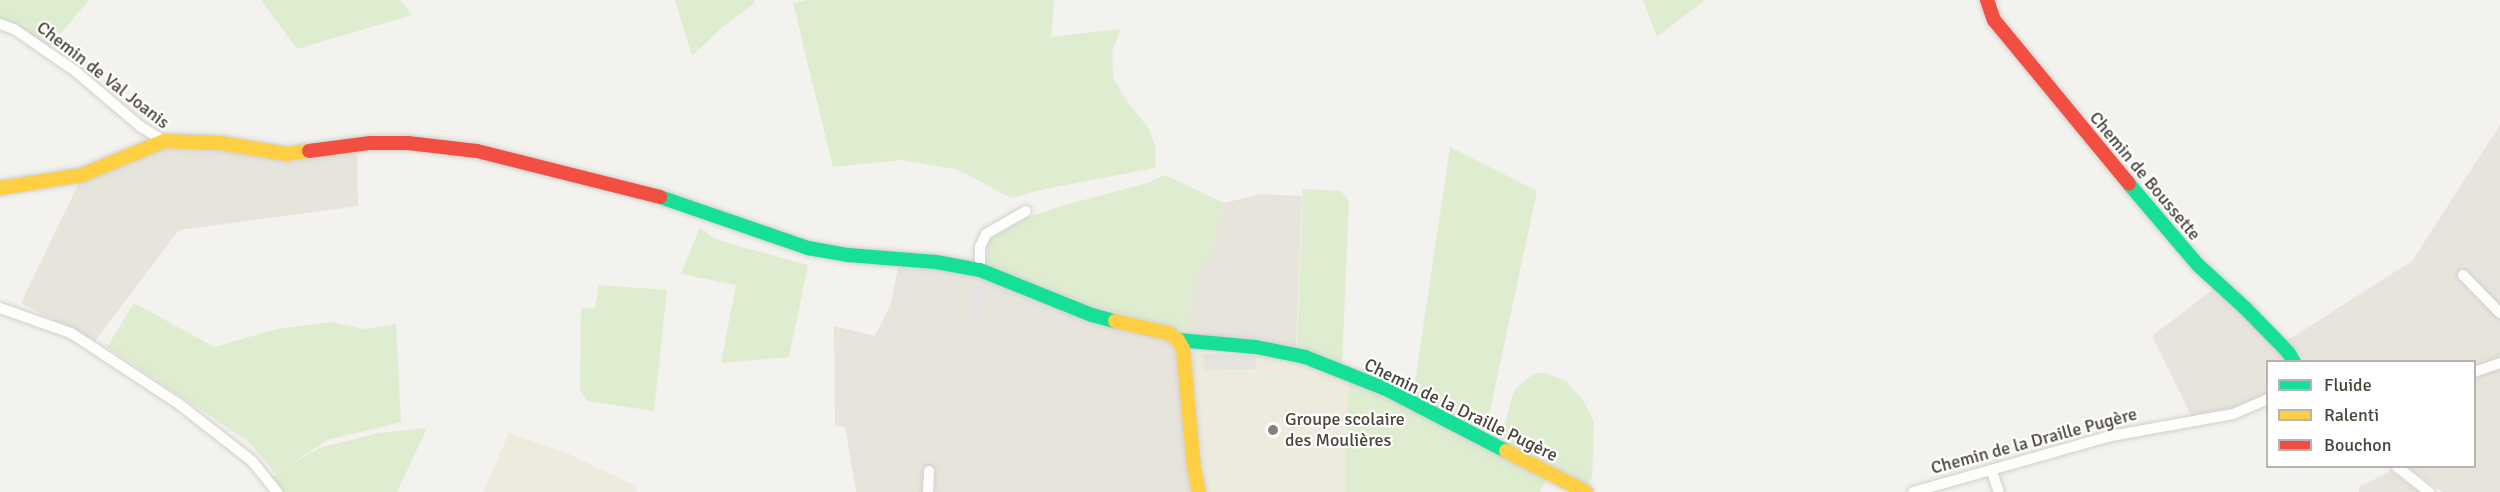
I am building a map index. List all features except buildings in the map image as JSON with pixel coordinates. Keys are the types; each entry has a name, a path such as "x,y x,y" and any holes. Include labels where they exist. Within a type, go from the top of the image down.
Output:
{"street":[{"name":"Chemin de Boussette","path":"1987,0 1994,20 2086,135 2198,265 2245,308 2292,360"},
{"name":"Chemin de Val Joanis","path":"0,24 14,29 75,71 141,127 164,141"},
{"name":"Chemin de Val Joanis","path":"0,188 82,176 164,141"},
{"name":"Chemin de la Draille Pugère","path":"164,141 220,143 287,154 370,143 408,143 477,151 553,168 687,204 808,248 848,255 936,262 980,270 1092,315 1168,333 1178,340 1256,347 1305,357 1386,389 1586,492"},
{"path":"980,270 980,247 986,234 1026,211"},
{"path":"2463,275 2500,313"},
{"path":"0,308 71,333 179,404 252,461 277,492"},
{"path":"1178,340 1183,349 1194,467 1199,492"},
{"path":"2476,372 2500,363"},
{"name":"Chemin de la Draille Pugère","path":"1913,492 1992,472 2111,436 2233,414 2266,400"},
{"path":"2398,468 2428,492"},
{"path":"928,492 929,471"},
{"path":"1992,472 1999,492"}],"shaded area":[{"path":"2500,125 2500,492 2443,492 2408,468 2476,468 2476,360 2304,360 2288,340 2412,261"},
{"path":"193,146 249,152 292,162 357,150 358,206 179,230 95,341 21,303 79,183 150,151"},
{"path":"1261,194 1302,196 1296,349 1253,339 1186,336 1195,273 1213,249 1224,203"},
{"path":"899,264 968,271 1168,341 1176,353 1186,426 1190,492 856,492 845,427 835,426 834,326 875,336 890,306"},
{"path":"969,287 987,289 984,321 965,321"},
{"path":"2215,288 2287,360 2266,360 2266,394 2231,409 2193,419 2152,336"},
{"name":"Groupe scolaire des Moulières","path":"1191,353 1280,356 1349,380 1345,492 1206,492"},
{"path":"1203,354 1257,356 1255,369 1204,370"},
{"path":"509,433 567,453 635,486 637,492 483,492"},
{"path":"2391,471 2420,492 2359,492 2359,487"}],"green space":[{"path":"0,0 89,0 50,46 0,21"},
{"path":"261,0 400,0 412,15 297,49"},
{"path":"675,0 754,0 755,3 720,29 692,56"},
{"path":"808,0 1054,0 1051,37 1121,29 1112,51 1113,78 1127,101 1149,129 1156,148 1155,168 1045,189 1011,198 959,170 902,160 833,167 793,3"},
{"path":"1643,0 1705,0 1657,37"},
{"path":"1450,147 1537,191 1485,434 1413,396"},
{"path":"1165,175 1224,203 1213,249 1195,273 1186,336 1156,322 1087,306 985,266 989,239 1023,219 1061,206 1148,183"},
{"path":"1303,189 1341,191 1349,201 1342,365 1297,348"},
{"path":"700,227 712,237 728,243 808,265 789,357 721,363 736,285 681,274"},
{"path":"599,285 667,290 654,411 587,401 580,391 581,308 595,308"},
{"path":"134,303 214,347 277,329 332,322 364,329 396,324 401,422 327,440 283,470 319,448 379,433 427,428 397,492 282,492 273,476 276,474 249,442 107,347"},
{"path":"1535,373 1545,373 1566,381 1583,400 1594,422 1592,477 1586,487 1503,446 1504,430 1512,396 1518,386"},
{"path":"1349,380 1547,477 1540,492 1345,492"}],"traffic: fast":[{"path":"2129,184 2198,265 2245,308 2288,352 2293,360"},
{"path":"660,197 808,248 848,255 936,262 980,270 1092,315 1115,321"},
{"path":"1178,340 1256,347 1305,357 1386,389 1506,451"}],"traffic: slow":[{"path":"0,188 82,175 164,141 220,143 287,154 309,151"},
{"path":"1115,321 1168,333 1178,340 1183,349 1194,467 1199,492"},
{"path":"1506,451 1586,492"}],"traffic: jam":[{"path":"1987,0 1994,20 2129,184"},
{"path":"309,151 370,143 408,143 477,151 660,197"}],"place":[{"name":"Groupe scolaire des Moulières","path":"1273,430"}]}
